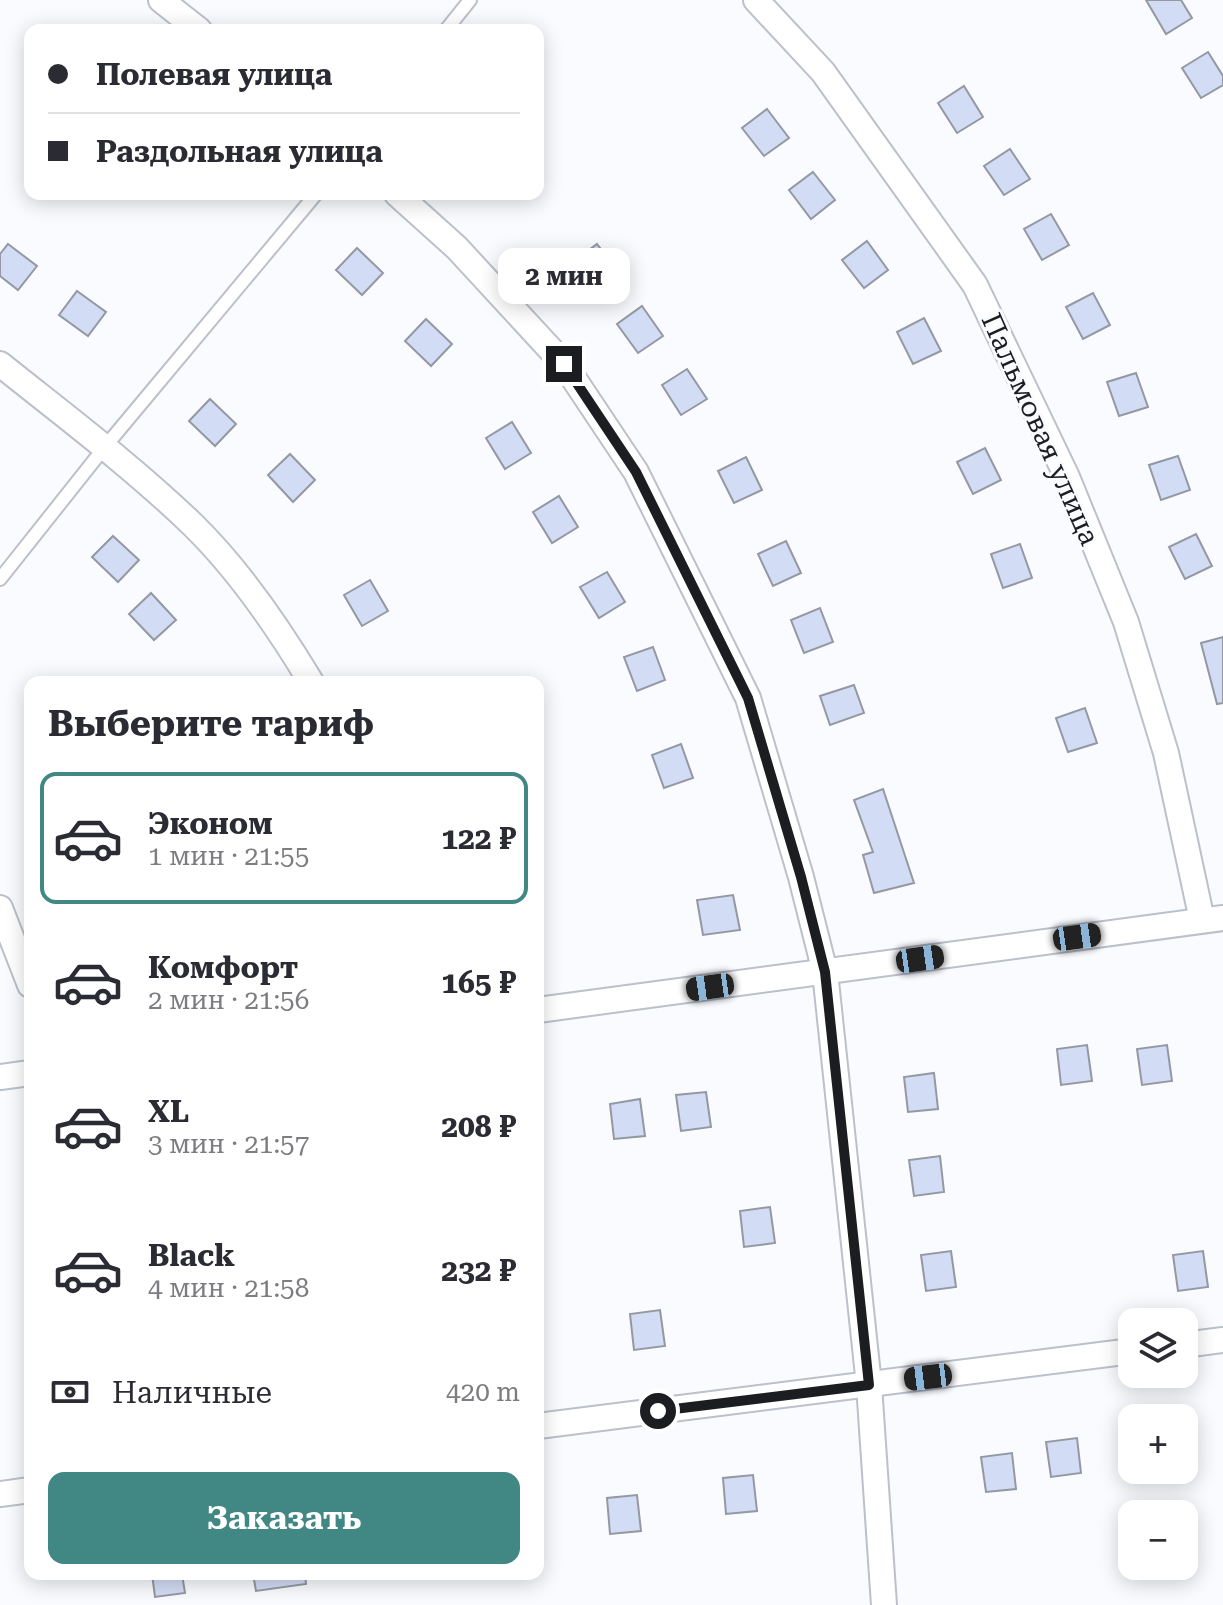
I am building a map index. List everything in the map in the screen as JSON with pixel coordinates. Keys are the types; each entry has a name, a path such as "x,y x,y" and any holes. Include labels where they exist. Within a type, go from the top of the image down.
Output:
{"street":[{"path":"161,0 191,24"},
{"name":"Пальмовая улица","path":"756,0 823,72 975,285 1067,477 1126,622 1213,919"},
{"path":"404,200 457,248 564,364 636,472 748,698 801,877 825,972 869,1385 884,1605"},
{"path":"0,364 194,526 253,596 307,676"},
{"path":"0,908 24,970"},
{"path":"544,1009 1213,919"},
{"path":"0,1077 24,1074"},
{"path":"1198,1343 1223,1340"},
{"path":"544,1425 1118,1353"},
{"path":"0,1494 24,1491"}],"lane":[{"path":"451,24 470,0"},
{"path":"0,579 104,448 311,200"}],"building":[{"path":"1146,0 1181,0 1192,18 1166,34"},
{"path":"1208,52 1223,76 1223,85 1201,98 1182,68"},
{"path":"964,86 983,117 957,133 938,103"},
{"path":"767,109 789,138 764,156 742,128"},
{"path":"1010,149 1030,179 1004,195 984,166"},
{"path":"813,172 835,200 811,219 789,190"},
{"path":"1051,214 1069,245 1042,260 1024,229"},
{"path":"867,241 888,270 864,288 842,260"},
{"path":"8,244 37,266 18,290 0,276 0,254"},
{"path":"597,244 619,272 595,291 573,262"},
{"path":"357,248 383,273 362,295 336,270"},
{"path":"77,291 106,312 88,336 59,315"},
{"path":"1093,293 1110,325 1083,339 1066,307"},
{"path":"642,306 663,336 638,353 617,324"},
{"path":"924,318 941,351 913,364 897,332"},
{"path":"426,319 452,344 431,366 405,341"},
{"path":"687,369 707,399 681,415 662,385"},
{"path":"1136,373 1148,407 1119,416 1107,382"},
{"path":"210,399 236,424 215,446 189,421"},
{"path":"512,422 531,453 505,469 486,438"},
{"path":"985,448 1001,480 973,494 957,462"},
{"path":"290,454 315,480 293,502 268,475"},
{"path":"1178,456 1190,490 1161,500 1149,465"},
{"path":"746,457 762,490 734,503 718,471"},
{"path":"559,496 578,527 552,543 533,512"},
{"path":"1196,534 1212,566 1185,579 1169,547"},
{"path":"113,536 139,560 118,582 92,557"},
{"path":"786,541 801,573 773,586 758,554"},
{"path":"1020,544 1032,578 1003,588 991,554"},
{"path":"607,572 625,602 599,618 580,587"},
{"path":"370,580 388,611 362,626 344,595"},
{"path":"151,593 176,620 154,640 129,614"},
{"path":"820,608 833,642 804,653 791,620"},
{"path":"1223,637 1223,703 1217,704 1201,643"},
{"path":"653,647 665,680 637,691 624,657"},
{"path":"854,685 864,713 830,725 820,696"},
{"path":"1085,708 1097,743 1068,752 1056,718"},
{"path":"681,744 693,778 664,788 652,755"},
{"path":"883,789 914,883 874,893 863,855 873,852 854,800"},
{"path":"733,895 740,930 703,935 697,900"},
{"path":"1087,1045 1092,1081 1061,1085 1057,1049"},
{"path":"1167,1045 1172,1081 1142,1085 1137,1049"},
{"path":"934,1073 938,1109 908,1112 904,1077"},
{"path":"706,1092 711,1127 681,1131 676,1095"},
{"path":"640,1099 645,1136 614,1139 610,1104"},
{"path":"940,1156 944,1192 914,1196 909,1160"},
{"path":"770,1207 775,1243 744,1247 740,1211"},
{"path":"951,1251 956,1287 926,1291 921,1255"},
{"path":"1203,1251 1208,1287 1178,1291 1173,1255"},
{"path":"660,1310 665,1346 634,1350 630,1314"},
{"path":"1077,1438 1081,1473 1051,1477 1046,1442"},
{"path":"1012,1453 1016,1489 986,1492 981,1457"},
{"path":"753,1475 757,1511 726,1514 723,1478"},
{"path":"637,1495 641,1531 610,1534 607,1498"},
{"path":"153,1580 183,1580 185,1593 155,1597"},
{"path":"254,1580 306,1580 306,1584 256,1591"}],"route":[{"path":"564,364 636,472 748,698 801,877 825,972 869,1385 658,1411"}]}
